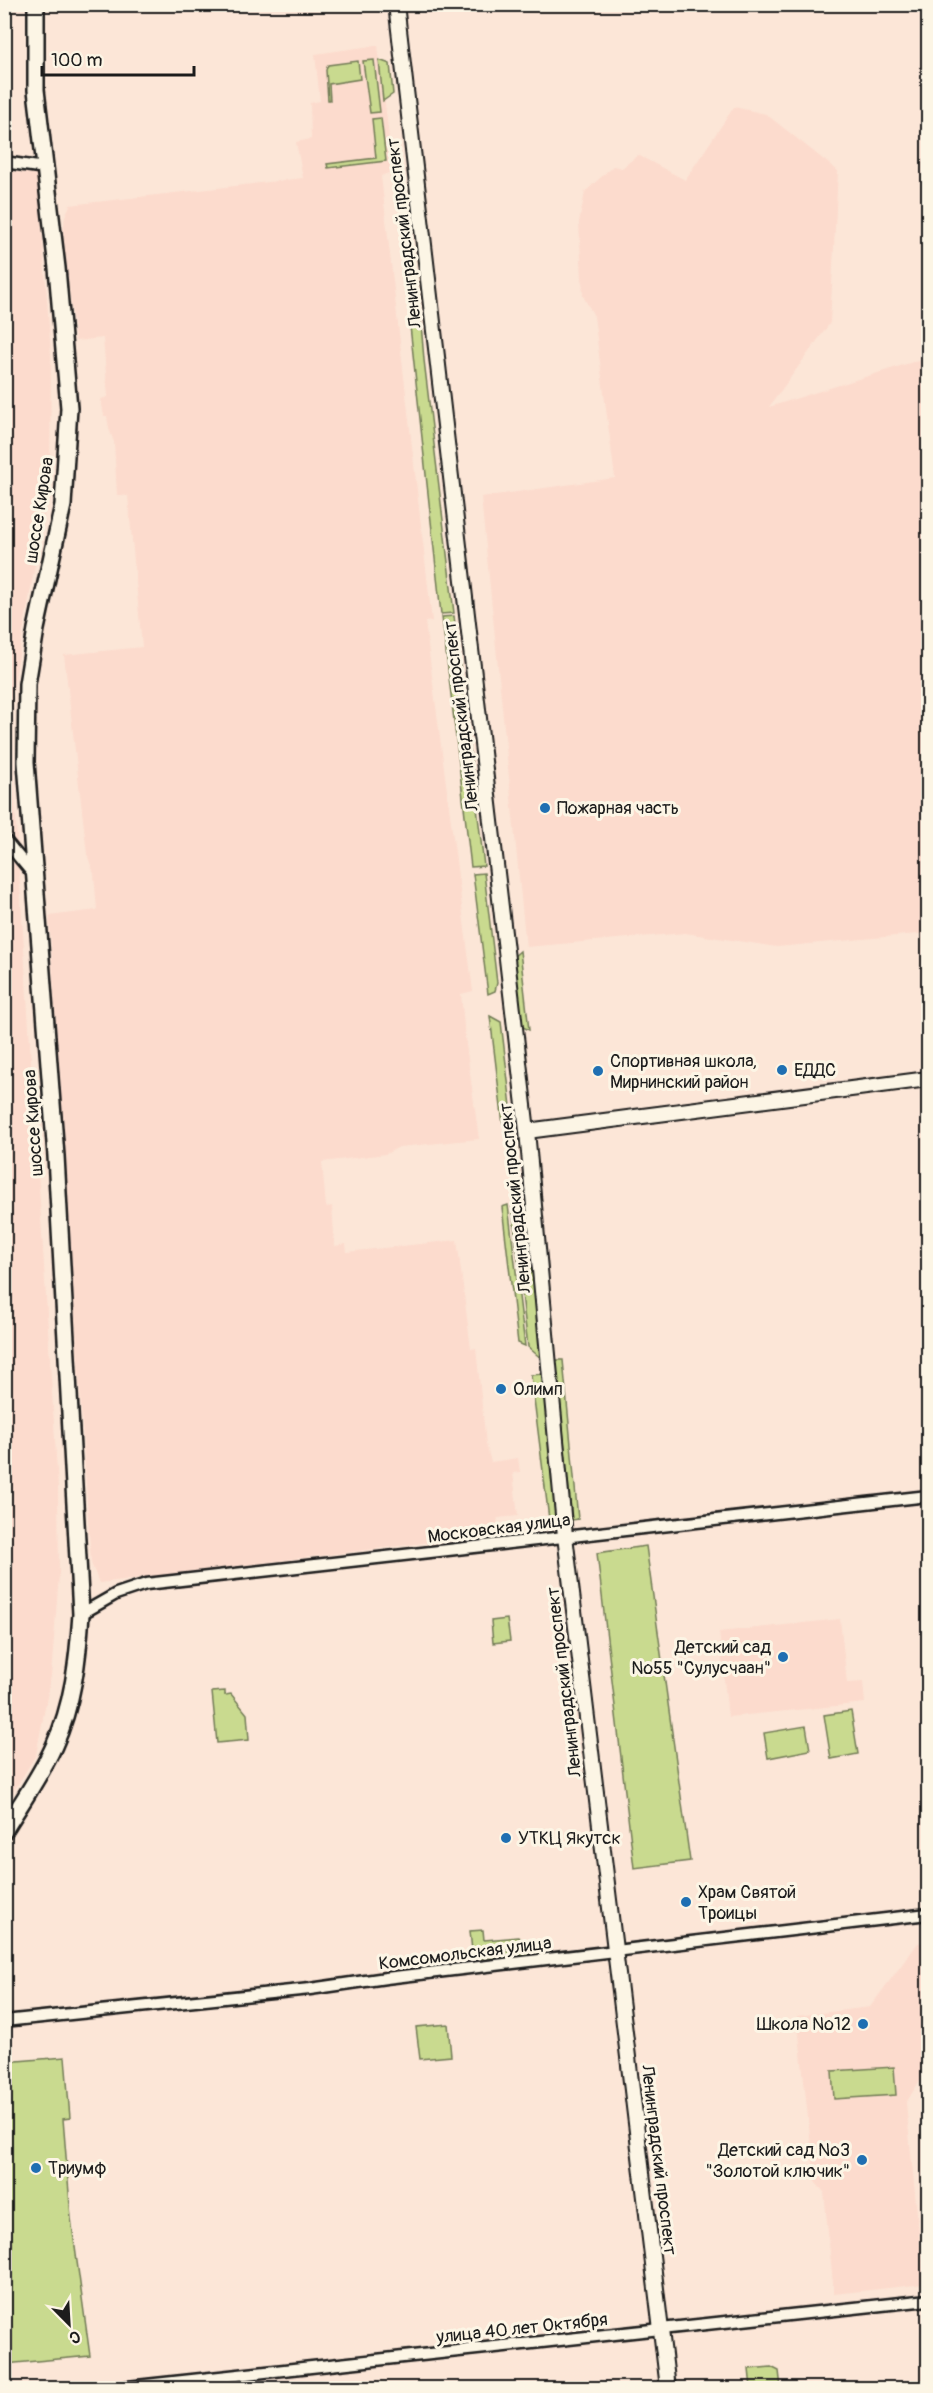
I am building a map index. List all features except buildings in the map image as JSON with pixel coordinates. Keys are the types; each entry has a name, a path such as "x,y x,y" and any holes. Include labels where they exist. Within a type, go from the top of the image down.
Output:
{"main road":[{"name":"шоссе Кирова","path":"4,1831 54,1747 61,1730 75,1676 81,1614 56,1156 26,762 27,684 36,629 63,505 69,408 36,90 36,4"},
{"name":"Ленинградский проспект","path":"396,4 527,1131 565,1536 668,2388"},
{"path":"527,1131 928,1079"}],"street":[{"path":"4,162 45,168"},
{"path":"4,839 33,874"},
{"name":"Московская улица","path":"81,1614 116,1594 146,1584 928,1496"},
{"name":"Комсомольская улица","path":"4,2020 310,1989 928,1914"},
{"name":"улица 40 лет Октября","path":"118,2388 928,2300"}],"shaded area":[{"path":"378,45 393,171 381,176 432,621 425,622 473,991 461,994 479,1139 399,1147 386,1154 322,1162 326,1207 332,1206 335,1246 346,1244 347,1252 457,1240 471,1349 476,1348 486,1444 491,1462 518,1458 520,1472 513,1473 518,1516 498,1518 496,1530 473,1537 99,1583 91,1563 49,916 97,910 94,874 87,854 64,655 142,647 128,496 117,495 114,442 107,416 104,416 101,399 108,397 103,338 75,341 63,235 65,216 70,205 303,178 296,142 311,139 310,103 320,101 315,54"},
{"path":"734,107 766,114 838,171 830,323 769,407 913,362 928,360 928,933 777,947 685,933 526,947 481,497 615,478 594,316 583,296 579,222 585,192 613,166 622,168 638,155 685,180"},
{"path":"5,171 38,174 51,355 50,481 9,711 58,1487 59,1575 51,1676 36,1755 5,1805"},
{"name":"Детский сад №55 \"Сулусчаан\"","path":"840,1619 847,1683 863,1682 865,1703 728,1717 719,1632"},
{"path":"928,1941 928,2033 920,2035 923,2075 906,2103 924,2284 834,2294 824,2192 815,2182 797,2016 870,2007 918,1943"}],"green space":[{"path":"374,60 380,112 370,113 363,61"},
{"path":"379,60 390,64 393,94 383,101"},
{"path":"358,61 360,79 329,84 330,100 328,100 326,70 328,65"},
{"path":"381,118 386,161 328,168 327,164 376,158 372,119"},
{"path":"421,323 454,613 441,614 410,326"},
{"path":"454,616 484,866 471,867 442,617"},
{"path":"484,873 497,983 495,991 488,994 473,874"},
{"path":"520,951 529,1030 519,1025 512,958"},
{"path":"490,1016 501,1022 513,1123 503,1124"},
{"path":"508,1205 525,1346 518,1343 502,1207"},
{"path":"524,1205 544,1361 528,1347 512,1206"},
{"path":"556,1360 563,1360 578,1519 572,1520"},
{"path":"543,1374 559,1520 550,1527 531,1375"},
{"path":"646,1546 690,1861 634,1868 597,1553"},
{"path":"507,1619 510,1641 493,1643 491,1621"},
{"path":"225,1691 225,1695 231,1694 247,1714 249,1740 217,1743 212,1692"},
{"path":"851,1711 858,1754 831,1759 824,1715"},
{"path":"806,1726 810,1750 768,1758 764,1733"},
{"path":"483,1930 484,1940 519,1937 527,1946 472,1951 470,1931"},
{"path":"546,1948 547,1952 473,1959 473,1955"},
{"path":"448,2024 451,2056 420,2059 416,2027"},
{"name":"Триумф","path":"65,2057 70,2118 63,2119 71,2218 90,2356 5,2364 5,2062"},
{"path":"894,2067 896,2095 834,2099 832,2071"},
{"path":"771,2367 779,2371 781,2388 751,2388 749,2369"}],"place":[{"name":"Пожарная часть","path":"545,808"},
{"name":"ЕДДС","path":"782,1070"},
{"name":"Спортивная школа, Мирнинский район","path":"598,1071"},
{"name":"Олимп","path":"501,1389"},
{"name":"Детский сад №55 \"Сулусчаан\"","path":"783,1657"},
{"name":"УТКЦ Якутск","path":"506,1838"},
{"name":"Храм Святой Троицы","path":"686,1902"},
{"name":"Школа №12","path":"863,2024"},
{"name":"Детский сад №3 \"Золотой ключик\"","path":"862,2160"},
{"name":"Триумф","path":"36,2168"}]}
